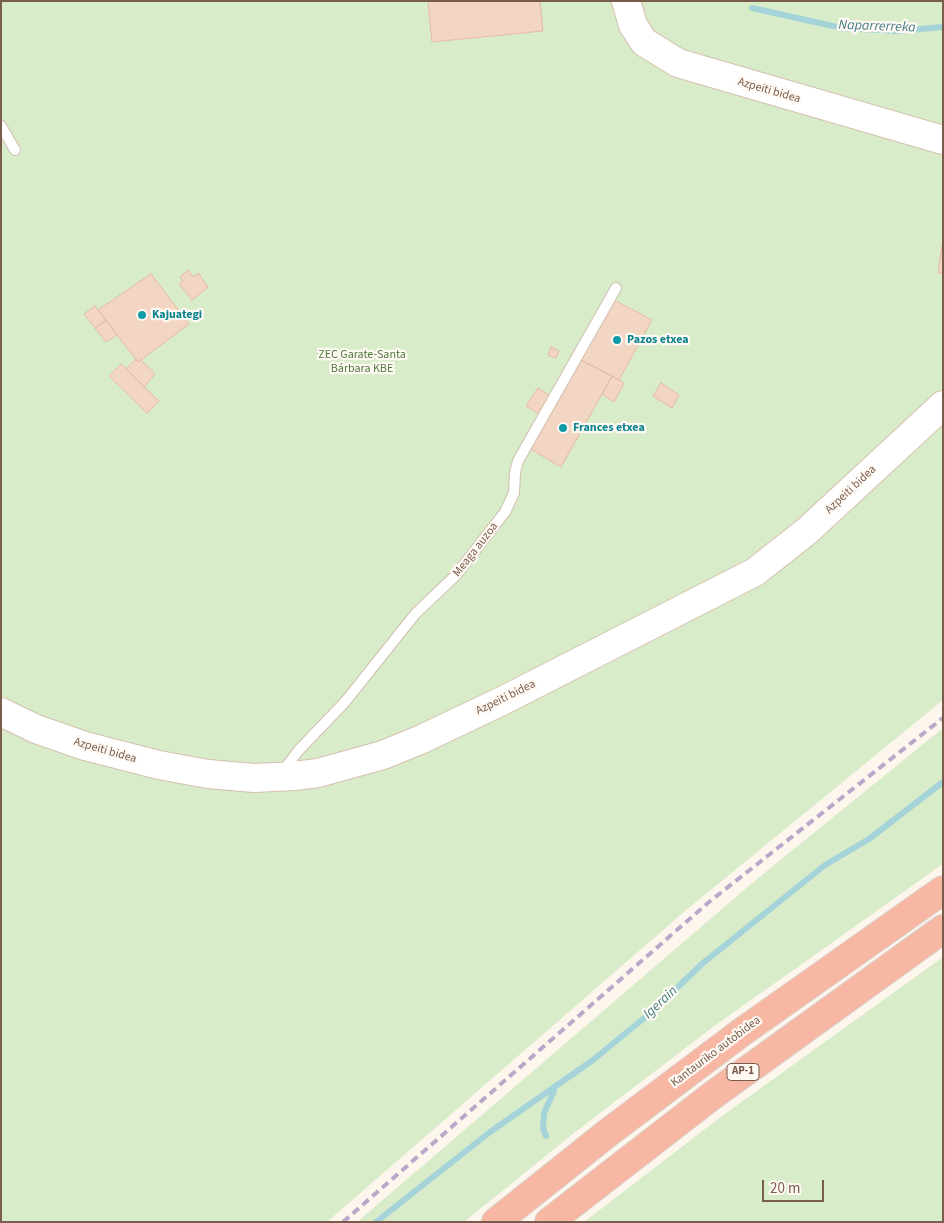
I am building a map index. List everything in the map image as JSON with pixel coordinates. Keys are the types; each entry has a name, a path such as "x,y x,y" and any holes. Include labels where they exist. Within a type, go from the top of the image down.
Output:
{"highway":[{"name":"Kantauriko autobidea","path":"496,1222 595,1143 742,1032 943,890"},
{"name":"AP-1","path":"549,1222 713,1095 943,929"}],"main road":[{"name":"Azpeiti bidea","path":"626,1 633,25 644,42 678,63 943,140"},
{"name":"Azpeiti bidea","path":"1,712 66,740 146,762 208,774 279,777 337,768 408,745 561,672 748,576 807,531 943,405"}],"lane":[{"path":"1,126 15,150"},
{"name":"Meaga auzoa","path":"279,777 299,750 356,688 408,622 456,576 505,512 514,493 515,472 518,461 616,288"}],"green space":[{"name":"ZEC Garate-Santa Bárbara KBE","path":"1,1 943,1 943,700 685,911 327,1222 1,1222"},
{"path":"943,728 943,864 713,1027 574,1133 464,1222 357,1222 757,879"},
{"path":"943,957 943,1222 584,1222 722,1116"}],"building":[{"path":"428,1 540,1 543,31 432,42"},
{"path":"943,239 943,273 938,273"},
{"path":"188,270 193,277 198,273 208,287 192,300 179,284 183,281 180,277"},
{"name":"Kajuategi","path":"151,274 189,324 138,362 98,310"},
{"name":"Pazos etxea","path":"614,300 652,320 619,380 581,360"},
{"path":"95,306 106,320 95,328 84,314"},
{"path":"106,320 117,335 106,342 95,328"},
{"path":"551,347 559,351 556,358 548,355"},
{"path":"136,359 138,362 141,360 155,374 144,387 126,369"},
{"name":"Frances etxea","path":"581,360 612,376 561,467 531,449"},
{"path":"121,364 159,401 147,413 109,376"},
{"path":"612,376 624,383 614,402 602,394"},
{"path":"661,383 679,395 672,408 653,396"},
{"path":"538,388 551,397 539,414 526,406"}],"waterway":[{"name":"Naparrerreka","path":"752,8 842,28 898,31 943,27"},
{"name":"Igerain","path":"376,1222 490,1132 593,1060 654,1010 703,963 825,865 869,839 943,782"},
{"path":"546,1136 543,1128 544,1113 554,1091"}],"railway":[{"path":"343,1222 709,902 943,718"}],"place":[{"name":"Kajuategi","path":"142,315"},
{"name":"Pazos etxea","path":"617,340"},
{"name":"Frances etxea","path":"563,428"}]}
